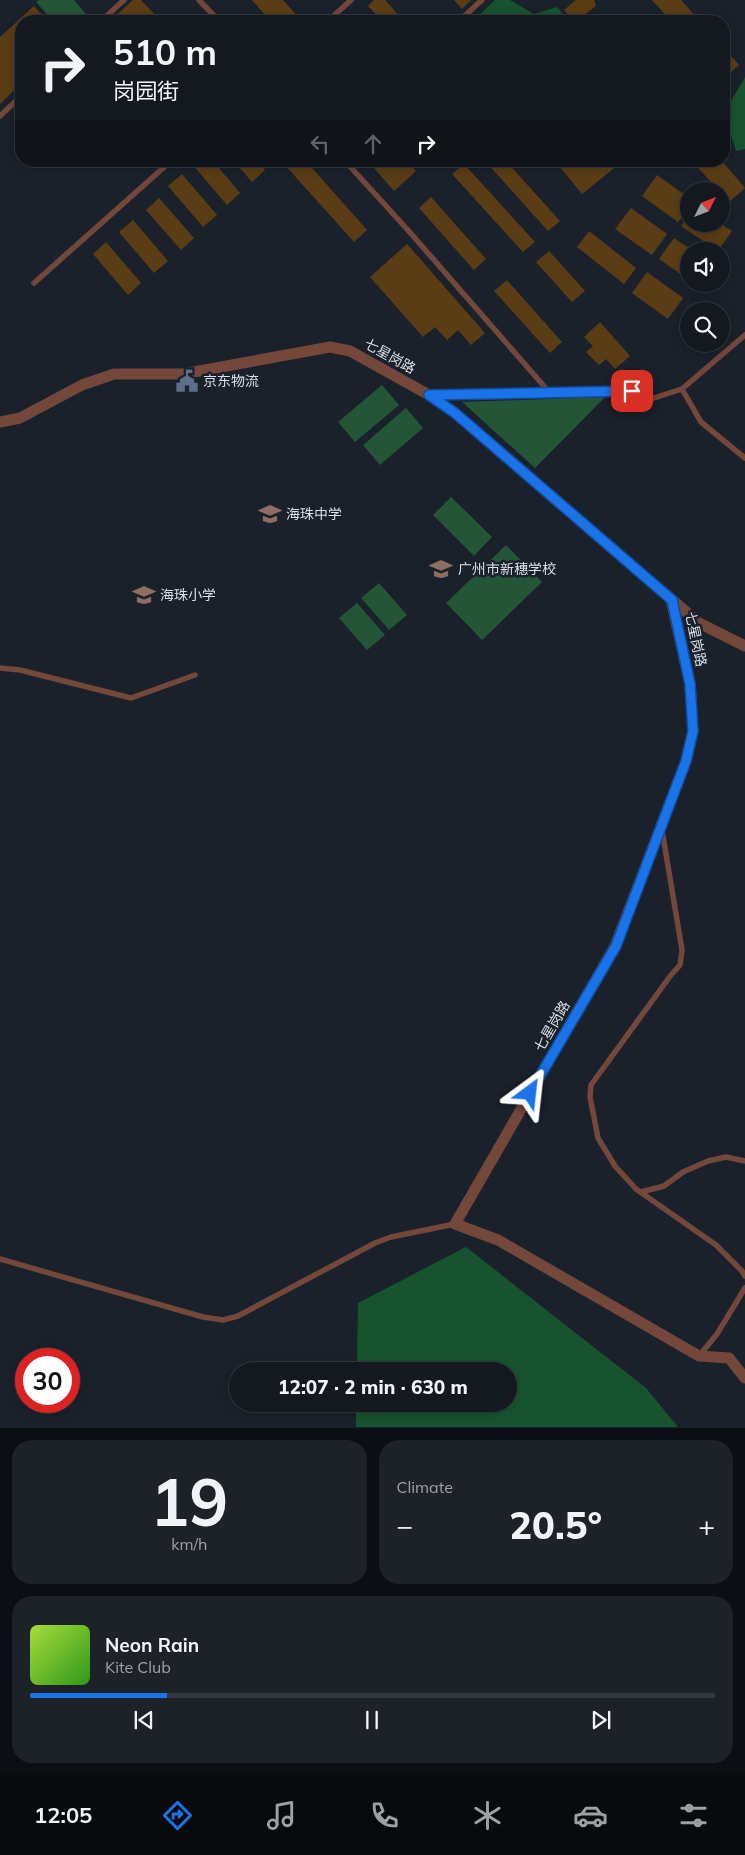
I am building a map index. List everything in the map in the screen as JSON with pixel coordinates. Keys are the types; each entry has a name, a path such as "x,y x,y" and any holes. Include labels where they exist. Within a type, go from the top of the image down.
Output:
{"street":[{"name":"七星岗路","path":"0,422 20,418 82,385 114,374 183,374 330,347 350,351 429,395 455,413 699,623 745,646"},
{"name":"七星岗路","path":"455,1224 616,946 686,761 693,731 690,684 672,600"},
{"path":"455,1224 498,1240 699,1356 729,1358 745,1378"}],"lane":[{"path":"108,15 124,0"},
{"path":"200,0 214,15"},
{"path":"335,15 351,0"},
{"path":"466,15 482,0"},
{"path":"0,116 15,102"},
{"path":"34,283 164,167"},
{"path":"350,167 550,393"},
{"path":"429,395 632,391 654,398 682,389 745,335"},
{"path":"682,389 701,422 745,458"},
{"path":"0,668 20,670 131,698 195,675"},
{"path":"662,825 682,950 680,965 591,1085 590,1097 598,1138 615,1166 641,1192 716,1244 745,1276"},
{"path":"641,1192 664,1186 683,1172 708,1161 726,1157 745,1161"},
{"path":"0,1259 203,1317 223,1320 238,1316 375,1243 391,1237 455,1224"},
{"path":"699,1356 717,1334 745,1288"}],"green space":[{"path":"39,0 74,0 87,15 48,15 36,2"},
{"path":"495,0 510,0 534,14 557,7 564,15 479,15"},
{"path":"745,77 745,149 736,151 730,132 730,103"},
{"path":"382,385 399,405 355,442 338,422"},
{"path":"605,397 535,468 462,402"},
{"path":"406,408 423,428 380,465 363,445"},
{"path":"451,497 492,537 474,556 433,515"},
{"path":"506,545 542,582 482,640 446,603"},
{"path":"379,583 407,615 389,630 361,598"},
{"path":"357,603 385,635 367,650 339,618"},
{"path":"466,1247 646,1388 678,1427 356,1427 356,1412 517,1412 517,1362 357,1362 358,1303"}],"building":[{"path":"133,0 141,0 155,15 117,15"},
{"path":"252,0 283,0 297,15 265,15"},
{"path":"374,0 385,0 399,15 376,15 368,6"},
{"path":"454,0 471,0 462,9"},
{"path":"576,0 594,0 596,6 584,15 569,15 564,10"},
{"path":"652,0 681,0 695,15 666,15"},
{"path":"34,6 42,15 24,15"},
{"path":"15,23 15,90 0,104 0,37"},
{"path":"730,55 739,65 730,73"},
{"path":"195,167 218,167 240,193 227,205"},
{"path":"239,167 263,167 265,170 252,182"},
{"path":"287,167 311,167 367,230 354,242"},
{"path":"373,167 412,167 416,171 394,191"},
{"path":"460,167 467,167 535,242 523,252 452,174"},
{"path":"490,167 511,167 560,221 548,231"},
{"path":"560,167 616,167 582,194"},
{"path":"697,167 727,167 745,188 730,201 730,182 711,182"},
{"path":"182,174 217,215 203,227 168,186"},
{"path":"657,175 680,192 680,219 678,222 642,196"},
{"path":"431,197 486,259 474,270 419,208"},
{"path":"159,198 194,238 181,250 146,210"},
{"path":"631,208 667,234 652,255 615,229"},
{"path":"133,220 168,261 154,273 119,232"},
{"path":"589,231 636,268 624,284 577,247"},
{"path":"732,231 724,242 705,242 690,232"},
{"path":"674,238 680,242 680,274 659,259"},
{"path":"106,242 141,283 128,295 93,254"},
{"path":"407,244 485,333 471,345 458,330 447,340 435,327 423,337 370,277"},
{"path":"549,251 585,291 572,302 536,262"},
{"path":"647,272 683,298 668,319 632,293"},
{"path":"507,280 562,342 550,353 494,291"},
{"path":"600,322 630,356 615,369 606,359 599,365 586,352 593,346 584,337"}],"place":[{"name":"京东物流","path":"187,381"},
{"name":"海珠中学","path":"270,514"},
{"name":"广州市新穗学校","path":"441,569"},
{"name":"海珠小学","path":"144,595"}],"route":[{"path":"530,1093 616,946 686,761 693,731 690,684 672,600 455,413 429,395 632,391"}]}
